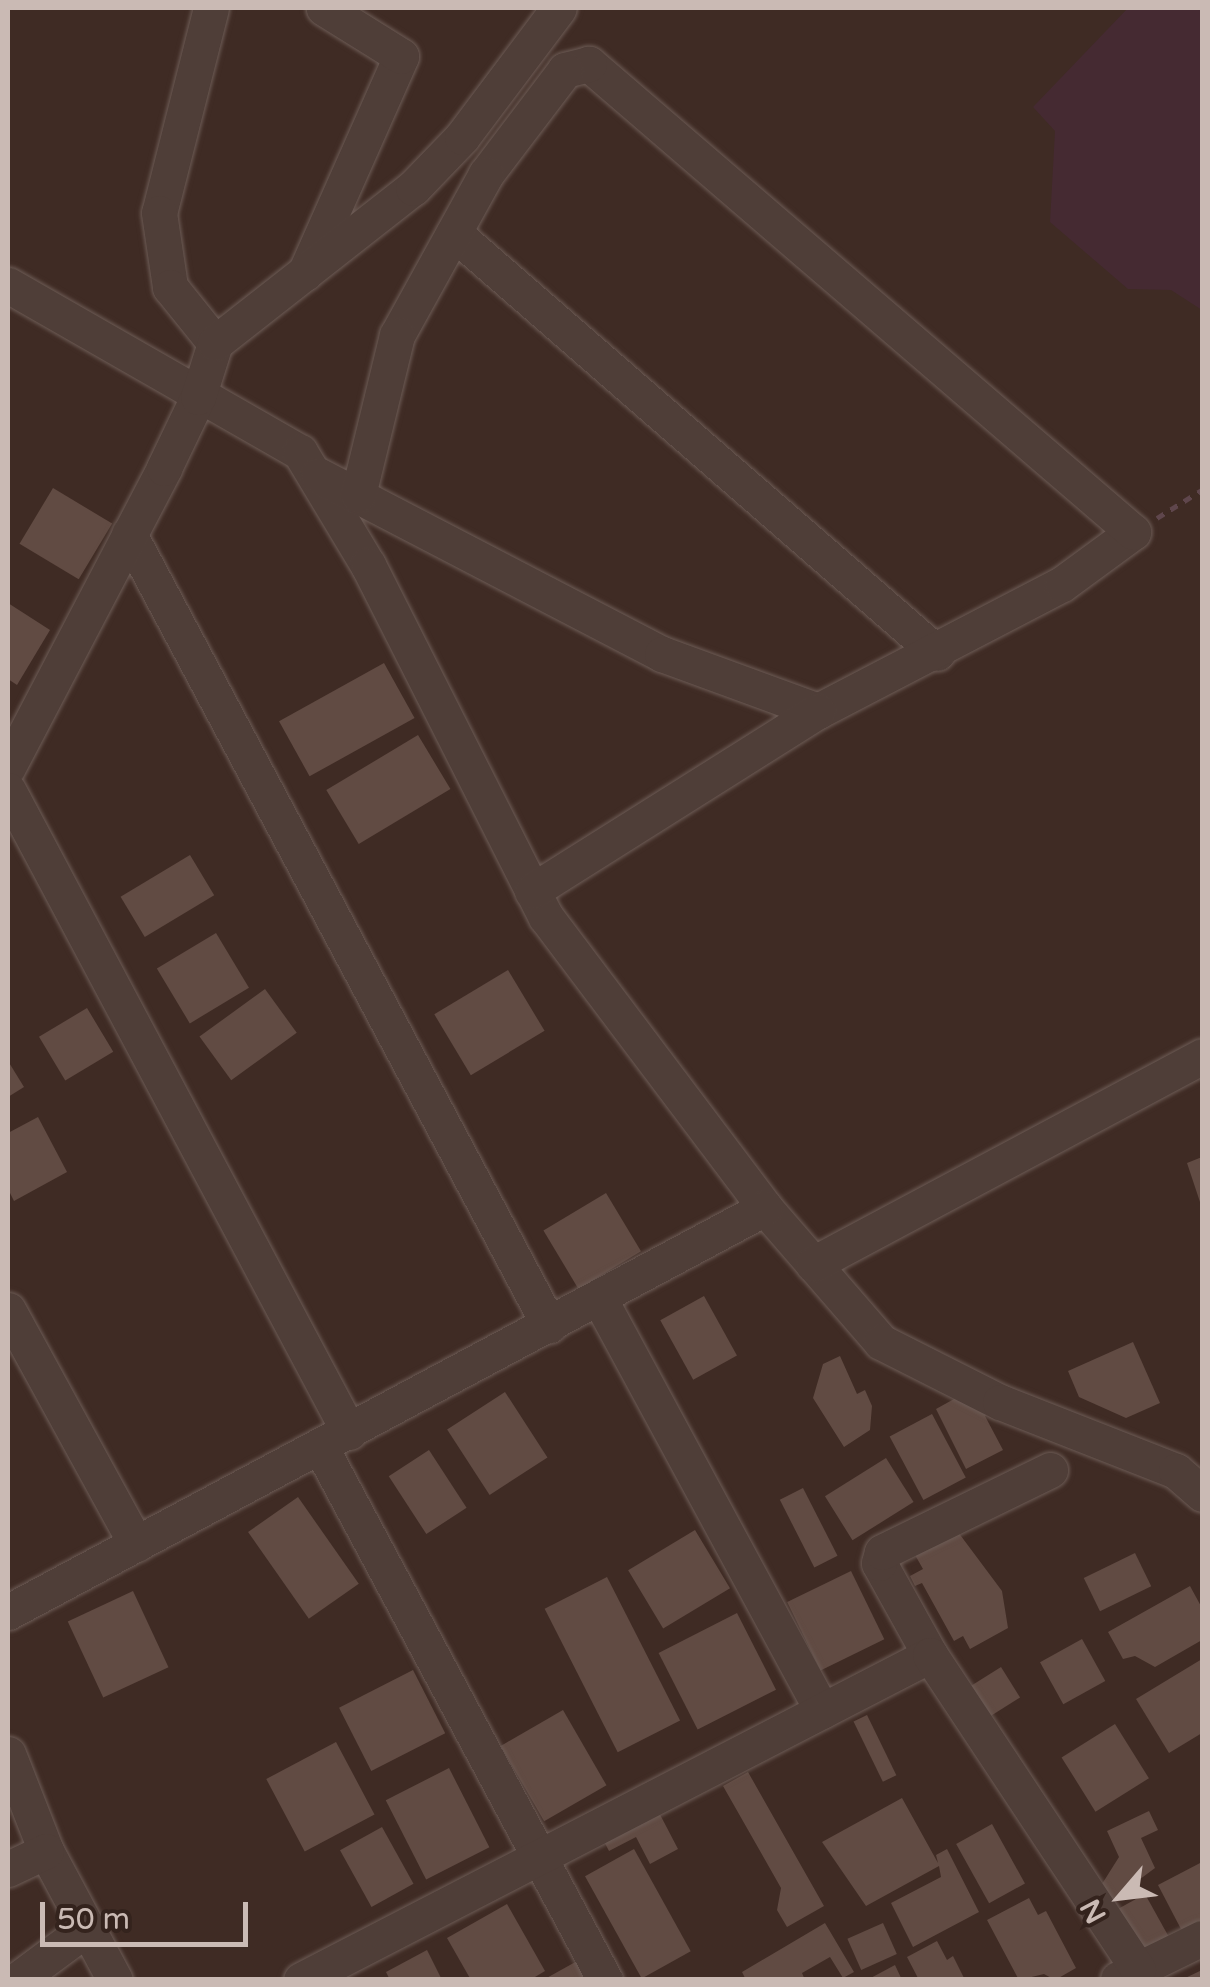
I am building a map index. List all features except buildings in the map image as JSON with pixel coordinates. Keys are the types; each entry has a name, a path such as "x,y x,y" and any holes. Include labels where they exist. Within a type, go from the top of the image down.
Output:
{"street":[{"path":"212,8 159,213 170,288 215,343"},
{"path":"305,274 401,56 324,8"},
{"path":"8,767 198,397 215,343 414,188 462,138 559,8"},
{"path":"358,496 397,334 486,174 565,70 589,64 1133,532 1062,584 937,653 818,711 532,890"},
{"path":"454,233 937,653"},
{"path":"8,285 198,397 265,427 318,475 662,654 818,711"},
{"path":"318,475 532,890 765,1208 880,1342 1000,1402 1176,1471 1202,1494"},
{"path":"130,534 549,1324"},
{"path":"8,790 540,1858 605,1980"},
{"path":"813,1264 1202,1056"},
{"path":"8,1612 765,1208"},
{"path":"599,1298 822,1712"},
{"path":"8,1310 136,1544"},
{"path":"1050,1470 882,1552 880,1563 930,1655 1128,1974 1202,1938"},
{"path":"301,1980 930,1655"},
{"path":"8,1754 46,1851 115,1980"},
{"path":"8,1870 46,1851"},
{"path":"17,1980 87,1928"}],"path":[{"path":"1133,532 1202,490"}],"shaded area":[{"path":"1128,8 1202,8 1202,310 1171,290 1128,289 1050,222 1055,131 1033,107"}]}
